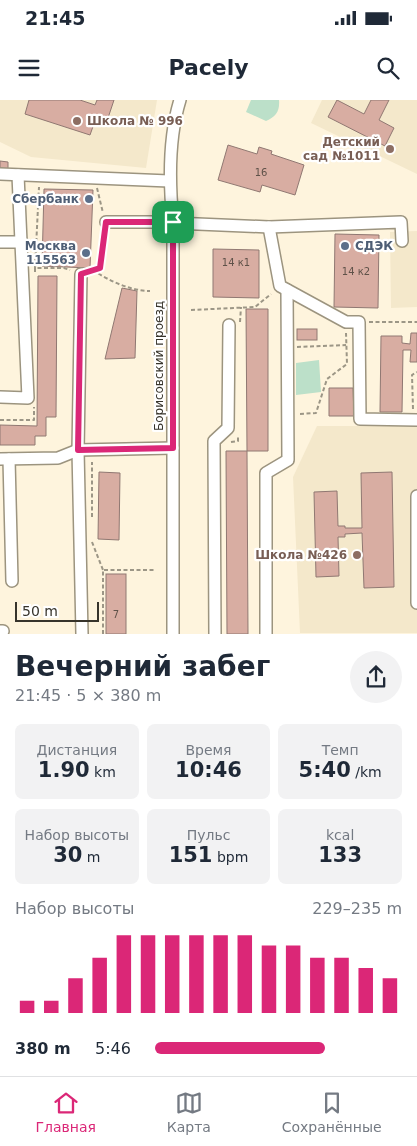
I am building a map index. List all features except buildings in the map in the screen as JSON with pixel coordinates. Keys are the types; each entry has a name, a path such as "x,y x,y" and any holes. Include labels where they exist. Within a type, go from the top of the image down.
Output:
{"street":[{"name":"Борисовский проезд","path":"173,634 173,222 169,181 174,124 180,100"},
{"path":"0,174 169,181"},
{"path":"0,397 28,398 18,174"},
{"path":"106,222 173,222 268,227 402,222 402,241"},
{"path":"266,634 266,473 288,460 287,347 284,288 268,227"},
{"path":"0,242 22,242"},
{"path":"81,274 78,450 82,634"},
{"path":"284,288 346,322 360,322 360,419 415,417"},
{"path":"216,634 214,441 228,428 234,326"},
{"path":"12,581 5,459 58,458 78,450 173,448"},
{"path":"417,496 417,603"}],"path":[{"path":"34,268 64,268 81,274 100,268 106,222 97,186"},
{"path":"34,277 38,187"},
{"path":"93,270 105,278 142,291 150,291"},
{"path":"191,310 255,307 284,288"},
{"path":"234,326 241,307"},
{"path":"288,415 316,413 327,379 347,364 346,322"},
{"path":"360,322 417,322"},
{"path":"287,347 346,345"},
{"path":"415,417 412,375 417,372"},
{"path":"0,420 34,420 34,401"},
{"path":"229,442 238,441 238,432"},
{"path":"92,450 92,520"},
{"path":"92,540 103,570 103,634"},
{"path":"103,570 154,570"}],"shaded area":[{"name":"Школа № 996","path":"0,100 157,100 146,168 31,157 0,142"},
{"name":"Детский сад №1011","path":"322,100 417,100 417,174 311,123"},
{"path":"417,231 417,307 391,308 390,232"},
{"name":"Школа №426","path":"317,426 417,426 417,633 300,633 293,477"}],"green space":[{"path":"251,100 279,100 279,107 275,115 266,121 246,112"},
{"path":"319,360 321,392 296,395 296,363"}],"place":[{"name":"Школа № 996","path":"77,121"},
{"name":"Детский сад №1011","path":"390,149"},
{"name":"Сбербанк","path":"89,199"},
{"name":"СДЭК","path":"345,246"},
{"name":"Москва 115563","path":"86,253"},
{"name":"Школа №426","path":"357,555"}],"route":[{"path":"106,222 173,222 173,448 78,450 81,274 100,268 106,222"}]}
